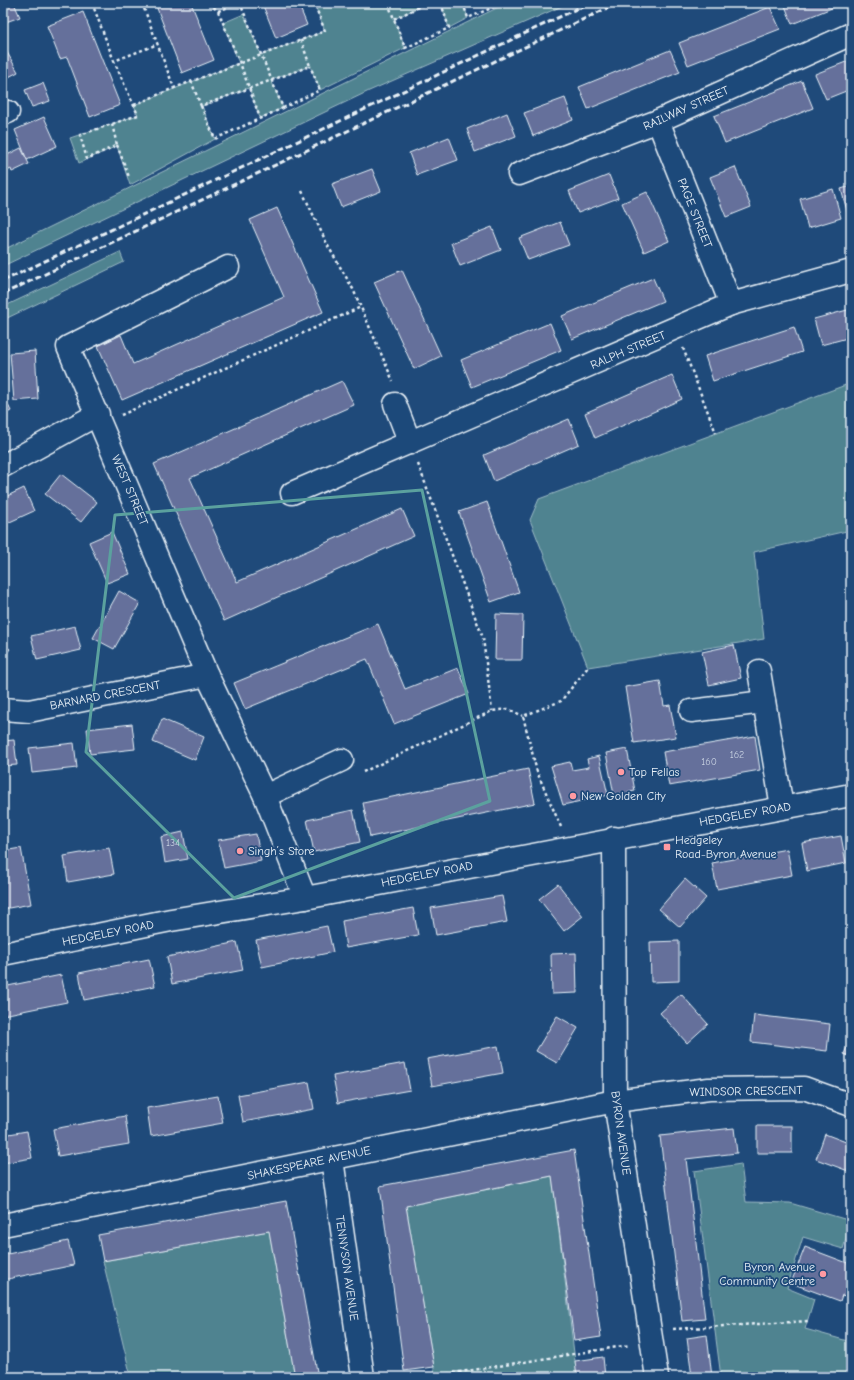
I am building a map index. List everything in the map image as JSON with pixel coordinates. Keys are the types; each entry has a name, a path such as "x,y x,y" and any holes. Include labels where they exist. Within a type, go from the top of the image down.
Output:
{"street":[{"name":"RAILWAY STREET","path":"519,174 658,121 849,35"},
{"name":"PAGE STREET","path":"658,121 731,304"},
{"name":"WEST STREET","path":"228,267 68,347 100,419 207,675 265,796 305,898"},
{"name":"RALPH STREET","path":"292,492 410,443 731,304 851,272"},
{"path":"395,404 410,443"},
{"path":"3,466 100,419"},
{"path":"759,671 782,807"},
{"name":"BARNARD CRESCENT","path":"3,709 29,711 207,675"},
{"path":"691,711 764,702"},
{"path":"265,796 342,760"},
{"name":"HEDGELEY ROAD","path":"3,954 171,920 305,898 614,838 851,795"},
{"name":"BYRON AVENUE","path":"614,838 615,1101 652,1336 657,1377"},
{"name":"WINDSOR CRESCENT","path":"615,1101 709,1089 804,1088 851,1104"},
{"name":"SHAKESPEARE AVENUE","path":"3,1225 615,1101"},
{"name":"TENNYSON AVENUE","path":"332,1159 363,1377"}],"path":[{"path":"92,3 114,61 138,115 80,135 87,159 117,145"},
{"path":"142,3 174,88"},
{"path":"209,3 218,11 240,63 260,118"},
{"path":"218,11 240,3 283,108"},
{"path":"134,105 192,81 325,31 314,3"},
{"path":"388,3 405,48 449,28 441,3"},
{"path":"394,19 427,3"},
{"path":"463,3 468,18 503,3"},
{"path":"192,81 215,139 320,90 301,40"},
{"path":"114,61 158,44"},
{"path":"201,106 310,66"},
{"path":"112,124 117,145 129,177"},
{"path":"302,191 328,246 353,289 361,307 394,384 395,404"},
{"path":"100,419 361,307"},
{"path":"676,329 716,433"},
{"path":"410,443 483,638 492,711"},
{"path":"342,760 352,776 492,711 508,709 523,716 561,701 588,667"},
{"path":"523,716 537,772 570,847"},
{"path":"429,1377 652,1336 809,1321"}],"highlighted area":[{"path":"422,490 490,801 234,898 86,752 115,515"}],"green space":[{"path":"314,3 427,3 394,19 405,48 320,90 310,66 271,80 283,108 260,118 249,88 202,106 215,139 130,185 117,146 79,163 70,138 138,115 134,105 239,63 223,23 244,14 261,55 325,31"},
{"path":"441,3 463,3 468,18 449,28"},
{"path":"507,3 569,3 369,91 3,266 3,250"},
{"path":"120,252 124,262 3,320 3,307"},
{"path":"851,383 851,530 754,552 764,639 588,667 530,520 539,499"},
{"path":"741,1164 746,1202 790,1203 851,1221 843,1249 803,1237 787,1288 814,1299 805,1329 851,1342 851,1377 721,1377 694,1171"},
{"path":"552,1176 577,1377 434,1377 434,1367 406,1206"},
{"path":"269,1231 295,1377 131,1377 103,1261"}],"building":[{"path":"3,3 14,3 20,17 3,23"},
{"path":"155,3 191,3 214,60 182,73"},
{"path":"262,3 298,3 307,25 276,38"},
{"path":"784,3 844,3 792,24"},
{"path":"770,7 780,29 688,65 679,43"},
{"path":"83,12 120,105 90,117 67,57 60,59 47,26"},
{"path":"3,45 18,72 3,80"},
{"path":"670,50 680,72 588,109 579,87"},
{"path":"851,60 851,89 826,99 815,74"},
{"path":"802,81 813,108 725,143 714,116"},
{"path":"43,83 50,101 32,107 25,90"},
{"path":"565,98 573,120 533,136 524,113"},
{"path":"507,113 516,136 475,152 467,129"},
{"path":"44,117 57,146 27,160 15,130"},
{"path":"449,137 458,160 417,175 409,153"},
{"path":"21,148 29,164 12,172 11,169 3,173 3,152 5,156"},
{"path":"735,167 751,207 726,217 710,177"},
{"path":"372,169 381,191 341,207 332,184"},
{"path":"609,175 618,198 578,213 569,191"},
{"path":"851,186 851,217 849,218 841,189"},
{"path":"833,189 841,218 808,228 800,199"},
{"path":"647,192 669,241 644,252 622,203"},
{"path":"277,208 323,312 122,400 98,346 121,335 133,364 284,297 250,220"},
{"path":"560,222 569,245 528,260 519,238"},
{"path":"492,227 501,250 460,266 451,243"},
{"path":"402,270 441,356 414,369 374,282"},
{"path":"653,278 663,301 572,339 562,316"},
{"path":"851,309 851,337 821,345 814,319"},
{"path":"550,323 561,350 472,387 461,360"},
{"path":"794,327 802,352 713,381 705,356"},
{"path":"35,351 38,399 14,401 10,353"},
{"path":"672,375 682,399 595,438 585,413"},
{"path":"342,381 354,405 190,478 237,582 402,509 414,536 224,621 154,464"},
{"path":"3,395 11,411 3,415"},
{"path":"569,419 579,444 494,481 484,455"},
{"path":"61,474 97,502 81,522 45,494"},
{"path":"24,488 34,511 3,525 3,498"},
{"path":"487,502 519,592 491,602 459,512"},
{"path":"112,532 130,574 107,583 89,542"},
{"path":"119,591 140,603 114,649 93,638"},
{"path":"496,614 523,615 522,660 495,660"},
{"path":"378,624 405,689 458,668 469,694 394,724 367,659 245,709 234,683"},
{"path":"75,626 81,650 37,660 31,636"},
{"path":"3,644 10,649 3,658"},
{"path":"734,645 741,678 709,685 702,652"},
{"path":"660,681 664,706 670,705 676,737 634,743 625,687"},
{"path":"162,719 204,737 195,760 153,742"},
{"path":"132,724 135,749 90,754 87,729"},
{"path":"755,736 760,770 669,786 663,752"},
{"path":"14,740 17,765 3,766 3,741"},
{"path":"74,743 77,768 32,773 29,748"},
{"name":"Top Fellas","path":"627,749 635,791 614,795 606,753"},
{"path":"599,756 608,795 563,805 551,766 570,762 572,770 589,767 587,759"},
{"path":"528,769 535,803 370,837 363,803"},
{"path":"353,810 360,842 314,852 307,820"},
{"path":"183,832 188,859 165,863 161,837"},
{"name":"Singh’s Store","path":"256,834 261,861 224,868 218,840"},
{"path":"841,836 846,863 807,871 802,843"},
{"path":"21,848 31,904 3,909 3,851"},
{"path":"109,848 114,874 68,882 64,856"},
{"path":"787,849 792,875 717,889 712,863"},
{"path":"685,879 706,898 680,927 659,909"},
{"path":"558,884 583,916 564,931 539,899"},
{"path":"502,896 507,922 436,935 431,908"},
{"path":"413,908 418,935 346,948 342,921"},
{"path":"327,926 333,952 262,967 256,940"},
{"path":"679,941 679,981 651,982 650,942"},
{"path":"237,942 243,970 172,984 167,957"},
{"path":"576,953 577,993 552,994 551,954"},
{"path":"149,959 155,986 84,1000 79,973"},
{"path":"61,975 67,1002 3,1015 3,987"},
{"path":"681,994 708,1024 687,1043 660,1013"},
{"path":"754,1015 830,1024 827,1051 751,1042"},
{"path":"557,1016 578,1028 557,1063 536,1051"},
{"path":"851,1037 851,1057 844,1054"},
{"path":"498,1046 503,1073 432,1086 427,1059"},
{"path":"405,1063 410,1090 338,1103 333,1076"},
{"path":"309,1082 314,1109 243,1122 238,1095"},
{"path":"218,1096 223,1123 151,1136 147,1108"},
{"path":"125,1116 129,1144 58,1156 53,1129"},
{"path":"757,1126 792,1126 792,1153 757,1153"},
{"path":"734,1128 737,1153 686,1159 705,1319 682,1321 660,1136"},
{"path":"27,1131 32,1158 3,1163 3,1135"},
{"path":"825,1134 851,1144 851,1172 816,1159"},
{"path":"574,1150 601,1337 574,1341 552,1176 406,1206 434,1367 404,1371 380,1186"},
{"path":"286,1201 318,1377 295,1377 269,1231 103,1261 98,1235"},
{"path":"68,1241 74,1265 3,1280 3,1255"},
{"name":"Byron Avenue Community Centre","path":"805,1247 850,1264 851,1262 851,1298 842,1295 840,1301 791,1283"},
{"path":"707,1335 712,1377 692,1377 687,1338"},
{"path":"603,1357 605,1377 577,1377 575,1361"}],"railway":[{"path":"3,281 589,3"},
{"path":"3,294 618,3"}],"place":[{"name":"Top Fellas","path":"621,772"},
{"name":"New Golden City","path":"573,796"},
{"name":"Hedgeley Road-Byron Avenue","path":"667,847"},
{"name":"Singh’s Store","path":"240,851"},
{"name":"Byron Avenue Community Centre","path":"823,1274"}]}
